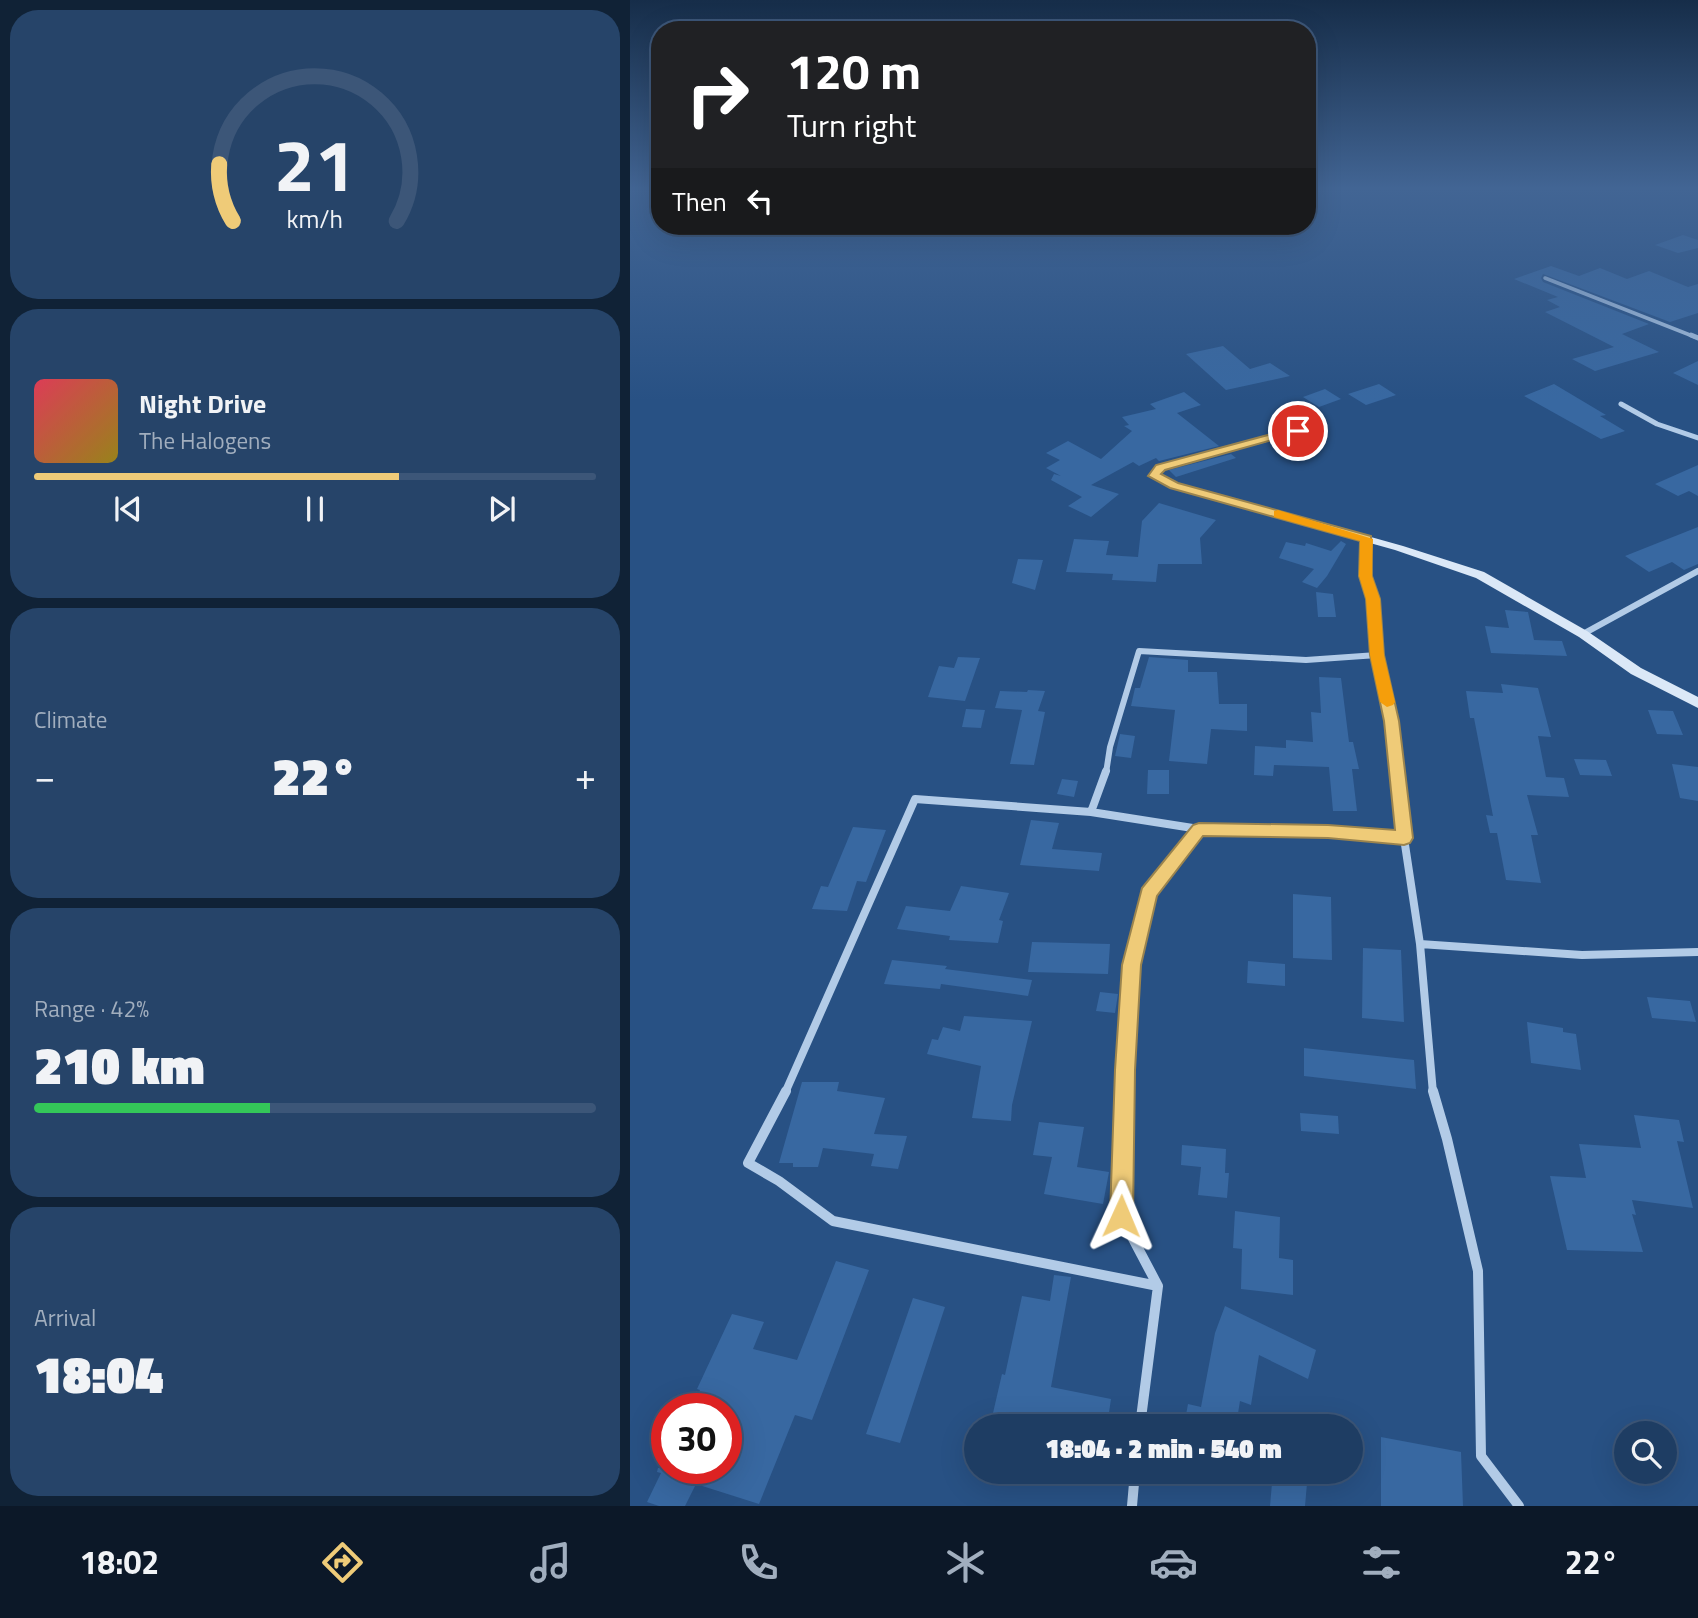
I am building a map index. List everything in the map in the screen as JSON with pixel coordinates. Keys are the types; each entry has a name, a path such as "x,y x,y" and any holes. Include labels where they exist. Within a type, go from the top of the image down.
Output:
{"street":[{"path":"1545,278 1698,338"},
{"path":"1621,404 1657,424 1698,438"},
{"path":"1298,431 1160,467 1154,476 1174,485 1367,539 1480,575 1583,634 1636,671 1698,703"},
{"path":"1367,539 1366,576 1373,599 1377,655 1392,721 1404,838 1420,944 1431,1085 1447,1139 1478,1271 1480,1456 1518,1506"},
{"path":"1583,634 1698,571"},
{"path":"1091,812 1104,782 1110,747 1139,651 1306,660 1377,655"},
{"path":"1158,1286 833,1221 779,1181 748,1163 799,1066 859,922 915,799 1091,812 1199,830 1328,832 1404,838"},
{"path":"1141,1414 1158,1286 1121,1216 1125,1070 1132,965 1149,893 1199,830"},
{"path":"1420,944 1582,954 1698,952"},
{"path":"1132,1506 1134,1484"}],"building":[{"path":"1551,266 1579,276 1600,268 1627,279 1649,271 1688,287 1698,284 1698,313 1670,322 1543,274 1543,282 1649,324 1622,334 1659,352 1595,371 1572,359 1614,347 1545,312 1560,307 1547,300 1558,297 1514,279"},
{"path":"1223,346 1250,369 1270,363 1290,376 1226,390 1186,354"},
{"path":"1698,361 1698,385 1673,373"},
{"path":"1379,384 1396,395 1366,405 1348,394"},
{"path":"1554,384 1606,415 1600,416 1625,431 1601,439 1524,396"},
{"path":"1325,389 1341,399 1319,407 1303,397"},
{"path":"1184,392 1201,405 1177,413 1219,446 1159,461 1156,458 1139,466 1133,462 1091,485 1119,494 1091,517 1068,506 1082,497 1051,480 1054,474 1061,476 1046,468 1060,460 1046,453 1068,441 1101,459 1132,431 1124,426 1129,425 1122,417 1156,409 1150,404"},
{"path":"1231,454 1236,458 1176,477 1169,470"},
{"path":"1698,465 1698,496 1689,491 1678,496 1655,484"},
{"path":"1159,503 1216,520 1200,538 1202,564 1158,564 1156,582 1112,580 1113,574 1066,572 1074,539 1109,541 1106,555 1138,557 1142,521"},
{"path":"1698,527 1698,564 1684,570 1672,562 1649,572 1625,556"},
{"path":"1341,541 1346,544 1317,588 1302,582 1314,569 1279,558 1286,542 1305,546 1306,543 1331,551"},
{"path":"1018,559 1043,560 1035,590 1012,583"},
{"path":"1316,592 1333,594 1336,617 1318,617"},
{"path":"1505,610 1528,612 1534,640 1562,641 1567,656 1491,653 1485,626 1509,628"},
{"path":"958,657 980,658 965,701 928,697 939,666 954,668"},
{"path":"1149,657 1188,660 1188,672 1217,672 1219,704 1247,704 1247,731 1211,729 1207,764 1169,761 1175,710 1131,706 1135,688 1140,688"},
{"path":"1319,677 1341,678 1349,742 1353,742 1359,769 1352,769 1357,811 1333,811 1329,767 1274,765 1273,776 1254,775 1255,746 1286,748 1286,740 1313,742 1311,712 1321,713"},
{"path":"1501,684 1538,688 1551,737 1538,736 1546,777 1564,778 1569,797 1527,795 1538,835 1531,835 1541,883 1506,880 1497,833 1490,833 1486,815 1493,816 1474,718 1470,718 1466,691 1503,693"},
{"path":"1000,691 1045,691 1038,711 1045,712 1034,765 1010,764 1022,710 995,708"},
{"path":"966,709 985,710 981,728 962,727"},
{"path":"1648,710 1673,711 1683,735 1657,734"},
{"path":"1120,734 1135,736 1131,758 1115,756"},
{"path":"1574,759 1606,760 1612,776 1580,775"},
{"path":"1672,764 1698,767 1698,801 1680,798"},
{"path":"1148,770 1169,770 1169,794 1147,794"},
{"path":"1062,779 1078,781 1074,797 1057,794"},
{"path":"1031,820 1059,823 1052,849 1102,853 1099,871 1020,865"},
{"path":"853,827 886,830 866,882 857,881 847,911 812,909 821,886 828,887"},
{"path":"961,886 1009,893 999,920 1003,921 998,943 949,940 950,936 897,929 906,906 950,911"},
{"path":"1293,894 1331,897 1332,960 1293,958"},
{"path":"1032,942 1110,944 1108,974 1028,972"},
{"path":"1363,948 1401,950 1404,1022 1362,1018"},
{"path":"892,960 1032,980 1028,996 941,984 940,989 884,984"},
{"path":"1248,961 1285,964 1285,986 1247,983"},
{"path":"1100,992 1118,994 1115,1013 1096,1011"},
{"path":"1647,997 1690,1001 1696,1022 1652,1018"},
{"path":"964,1016 1032,1021 1012,1105 1011,1121 972,1118 981,1066 927,1054 932,1039 938,1040 943,1027 960,1031"},
{"path":"1527,1022 1563,1028 1563,1032 1576,1034 1581,1070 1531,1063"},
{"path":"1304,1048 1414,1060 1416,1089 1304,1076"},
{"path":"802,1082 839,1082 837,1091 885,1098 874,1134 907,1136 898,1169 871,1166 874,1154 823,1148 818,1167 793,1167 793,1163 779,1163"},
{"path":"1300,1113 1338,1116 1339,1134 1301,1131"},
{"path":"1634,1115 1679,1120 1684,1142 1677,1141 1693,1208 1632,1200 1636,1215 1632,1214 1643,1252 1567,1250 1550,1176 1586,1178 1579,1144 1641,1148"},
{"path":"1039,1122 1084,1127 1077,1167 1109,1172 1103,1204 1044,1194 1052,1157 1033,1155"},
{"path":"1182,1145 1226,1149 1225,1173 1229,1173 1227,1198 1198,1195 1201,1167 1181,1165"},
{"path":"1235,1211 1280,1217 1279,1258 1293,1260 1293,1295 1241,1289 1242,1249 1233,1248"},
{"path":"836,1261 869,1270 812,1420 795,1415 759,1504 696,1484 742,1484 742,1393 699,1393 700,1390 697,1389 732,1314 764,1322 753,1349 797,1360"},
{"path":"1054,1275 1071,1277 1051,1387 1111,1399 1109,1414 993,1414 1002,1374 1005,1375 1022,1296 1050,1301"},
{"path":"913,1298 945,1307 900,1443 866,1434"},
{"path":"1225,1306 1316,1350 1308,1379 1259,1355 1251,1405 1240,1401 1238,1414 1186,1414 1188,1404 1201,1407 1215,1333"},
{"path":"1381,1437 1461,1452 1463,1506 1381,1506"},
{"path":"656,1484 696,1484 685,1506 659,1506 647,1502"},
{"path":"1272,1484 1307,1484 1305,1506 1270,1506"}],"slow traffic":[{"path":"1278,514 1367,539 1366,576 1373,599 1377,655 1387,702"}],"route":[{"path":"1121,1216 1125,1070 1132,965 1149,893 1199,830 1328,832 1404,838 1392,721 1377,655 1373,599 1366,576 1367,539 1174,485 1154,476 1160,467 1298,431"}]}
